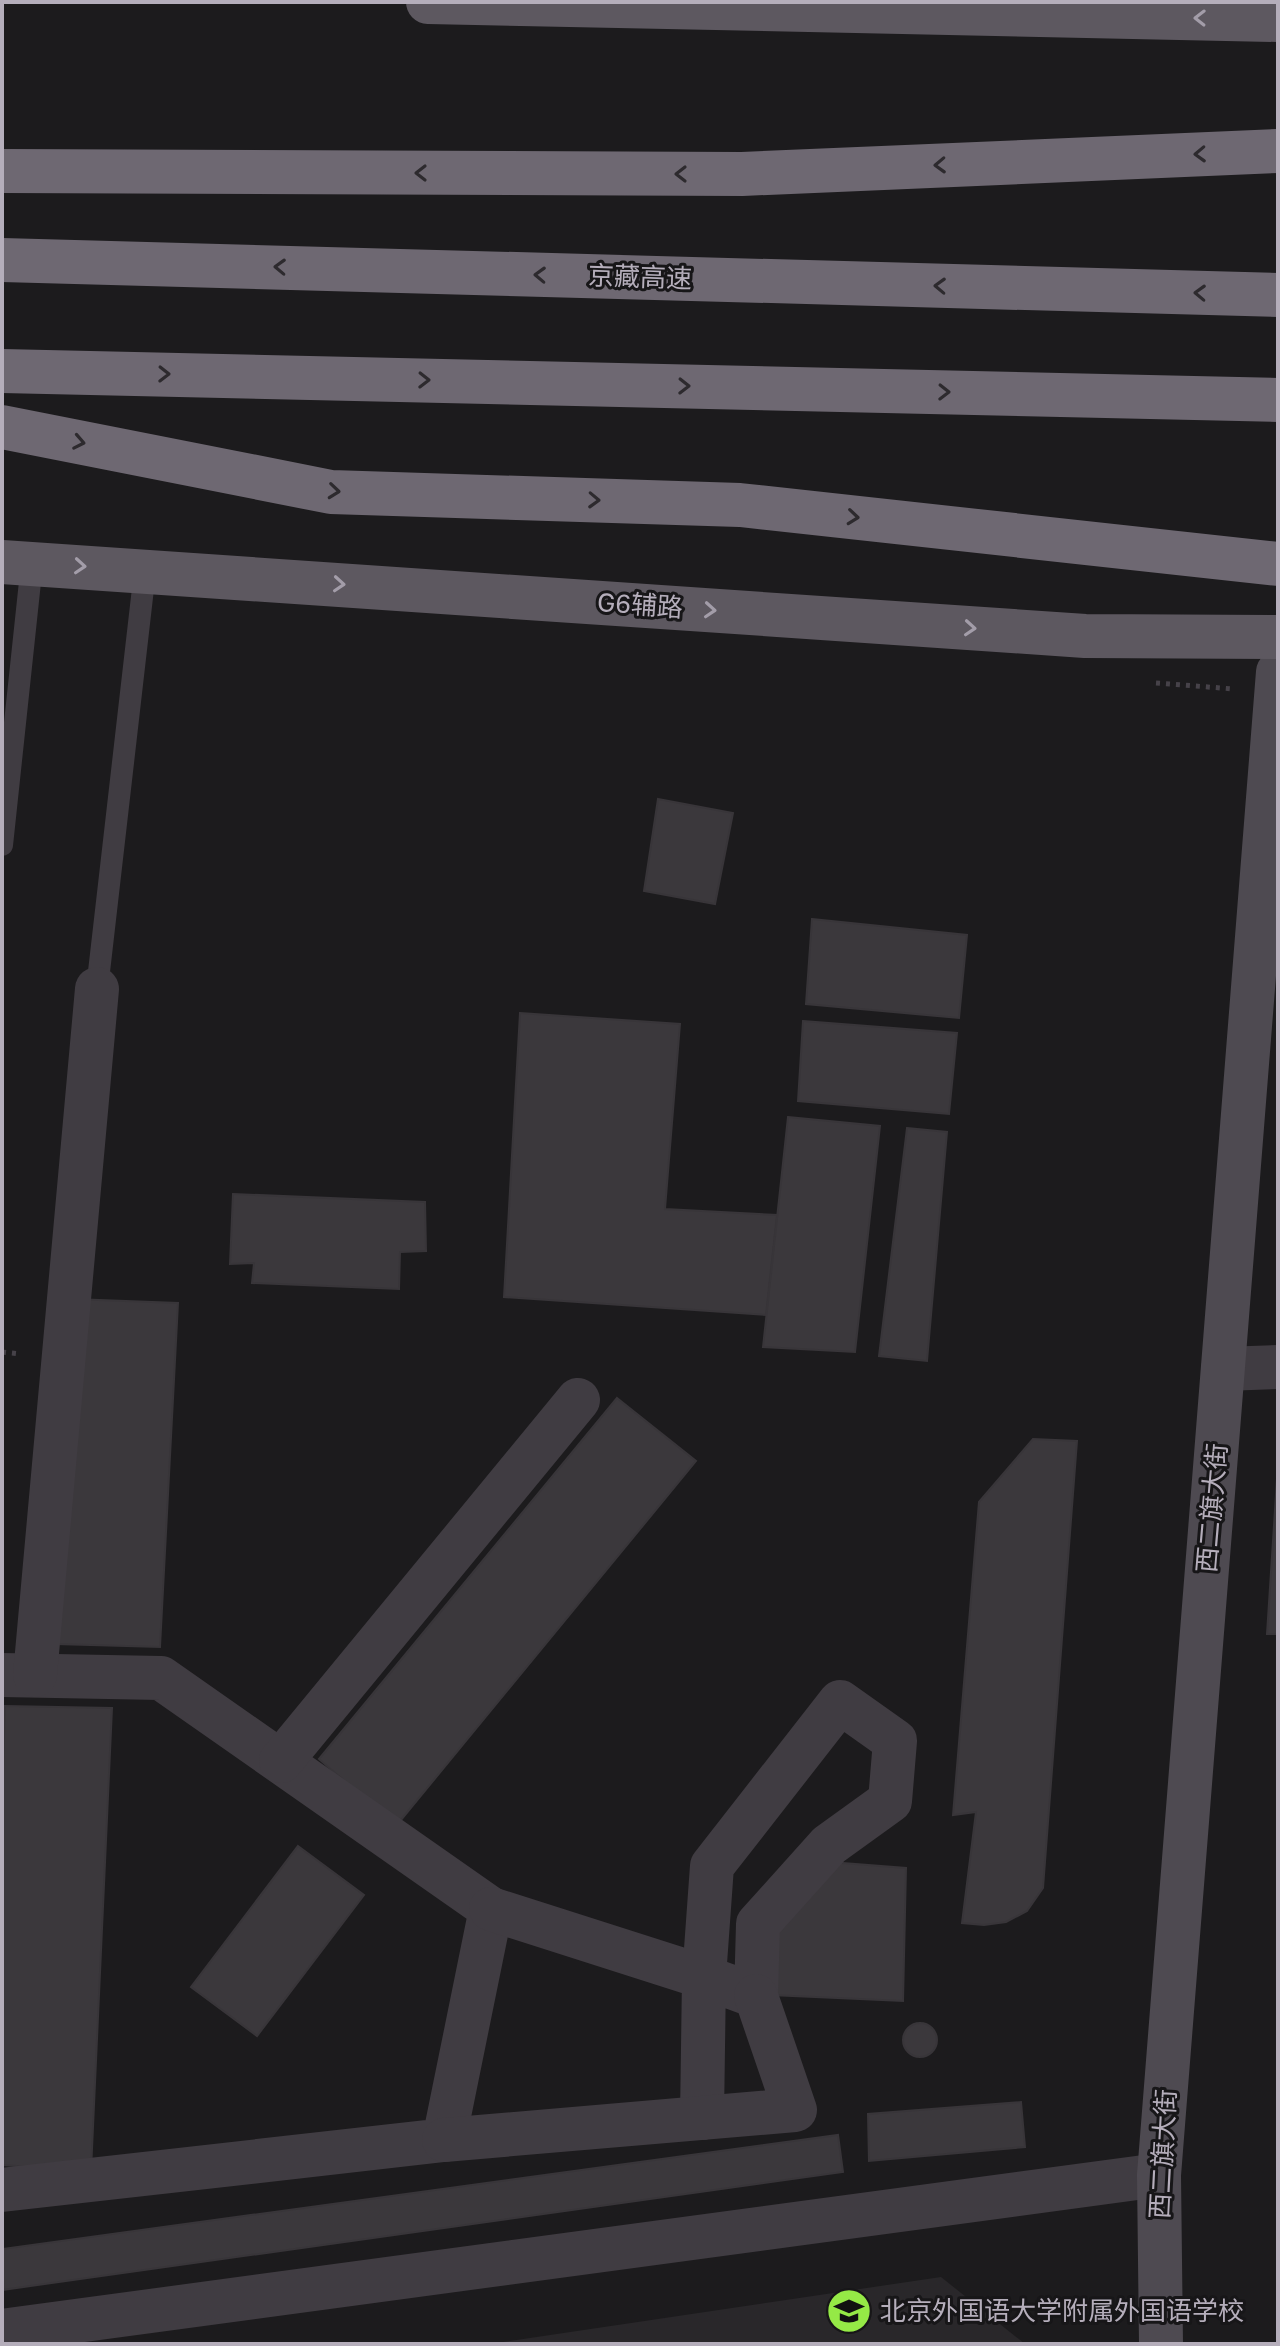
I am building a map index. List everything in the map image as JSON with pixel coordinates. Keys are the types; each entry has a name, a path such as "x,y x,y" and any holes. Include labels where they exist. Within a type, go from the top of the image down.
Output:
{"highway":[{"path":"2,171 742,174 1278,151"},
{"name":"京藏高速","path":"2,260 1278,295"},
{"path":"2,371 1278,400"},
{"path":"2,427 331,492 740,505 1278,564"}],"main road":[{"path":"428,2 1278,20"},
{"name":"G6辅路","path":"17,563 1085,636 1278,637"},
{"name":"西二旗大街","path":"1161,2344 1159,2175 1278,672"}],"street":[{"path":"97,989 18,1675 161,1678 491,1909 756,1996"},
{"path":"1223,1369 1278,1367"},
{"path":"281,1761 578,1400"},
{"path":"2,2190 444,2140 702,2118 795,2110 756,1996 758,1924 829,1845 890,1801 895,1741 840,1702 712,1866 704,1977 702,2118"},
{"path":"444,2140 491,1909"},
{"path":"2,2331 1159,2175"}],"lane":[{"path":"2,845 17,563"},
{"path":"97,989 145,571"}],"shaded area":[{"name":"北京外国语大学附属外国语学校","path":"941,2277 1025,2344 489,2344"}],"building":[{"path":"658,799 733,813 715,904 644,891"},
{"path":"812,919 967,935 959,1018 806,1004"},
{"path":"520,1013 680,1024 665,1209 777,1215 766,1315 504,1297"},
{"path":"803,1021 957,1033 949,1114 798,1101"},
{"path":"788,1117 880,1126 855,1352 763,1347"},
{"path":"907,1128 947,1132 927,1361 879,1356"},
{"path":"233,1194 425,1202 426,1251 400,1252 399,1289 252,1283 254,1263 230,1264"},
{"path":"73,1299 178,1303 160,1647 56,1644"},
{"path":"617,1398 696,1461 396,1826 319,1759"},
{"path":"1033,1439 1077,1441 1043,1888 1027,1911 1006,1922 984,1925 962,1923 976,1812 953,1815 979,1502"},
{"path":"1278,1463 1278,1634 1267,1634"},
{"path":"5,1706 112,1708 91,2171 2,2165 2,1795"},
{"path":"298,1846 364,1895 257,2036 191,1987"},
{"path":"817,1861 906,1868 903,2001 771,1995 771,1919"},
{"path":"920,2023 932,2028 937,2040 932,2052 920,2057 908,2052 903,2040 908,2028"},
{"path":"1021,2102 1025,2147 869,2161 868,2114"},
{"path":"838,2135 843,2172 2,2290 2,2249"}],"place":[{"name":"北京外国语大学附属外国语学校","path":"849,2311"}]}
